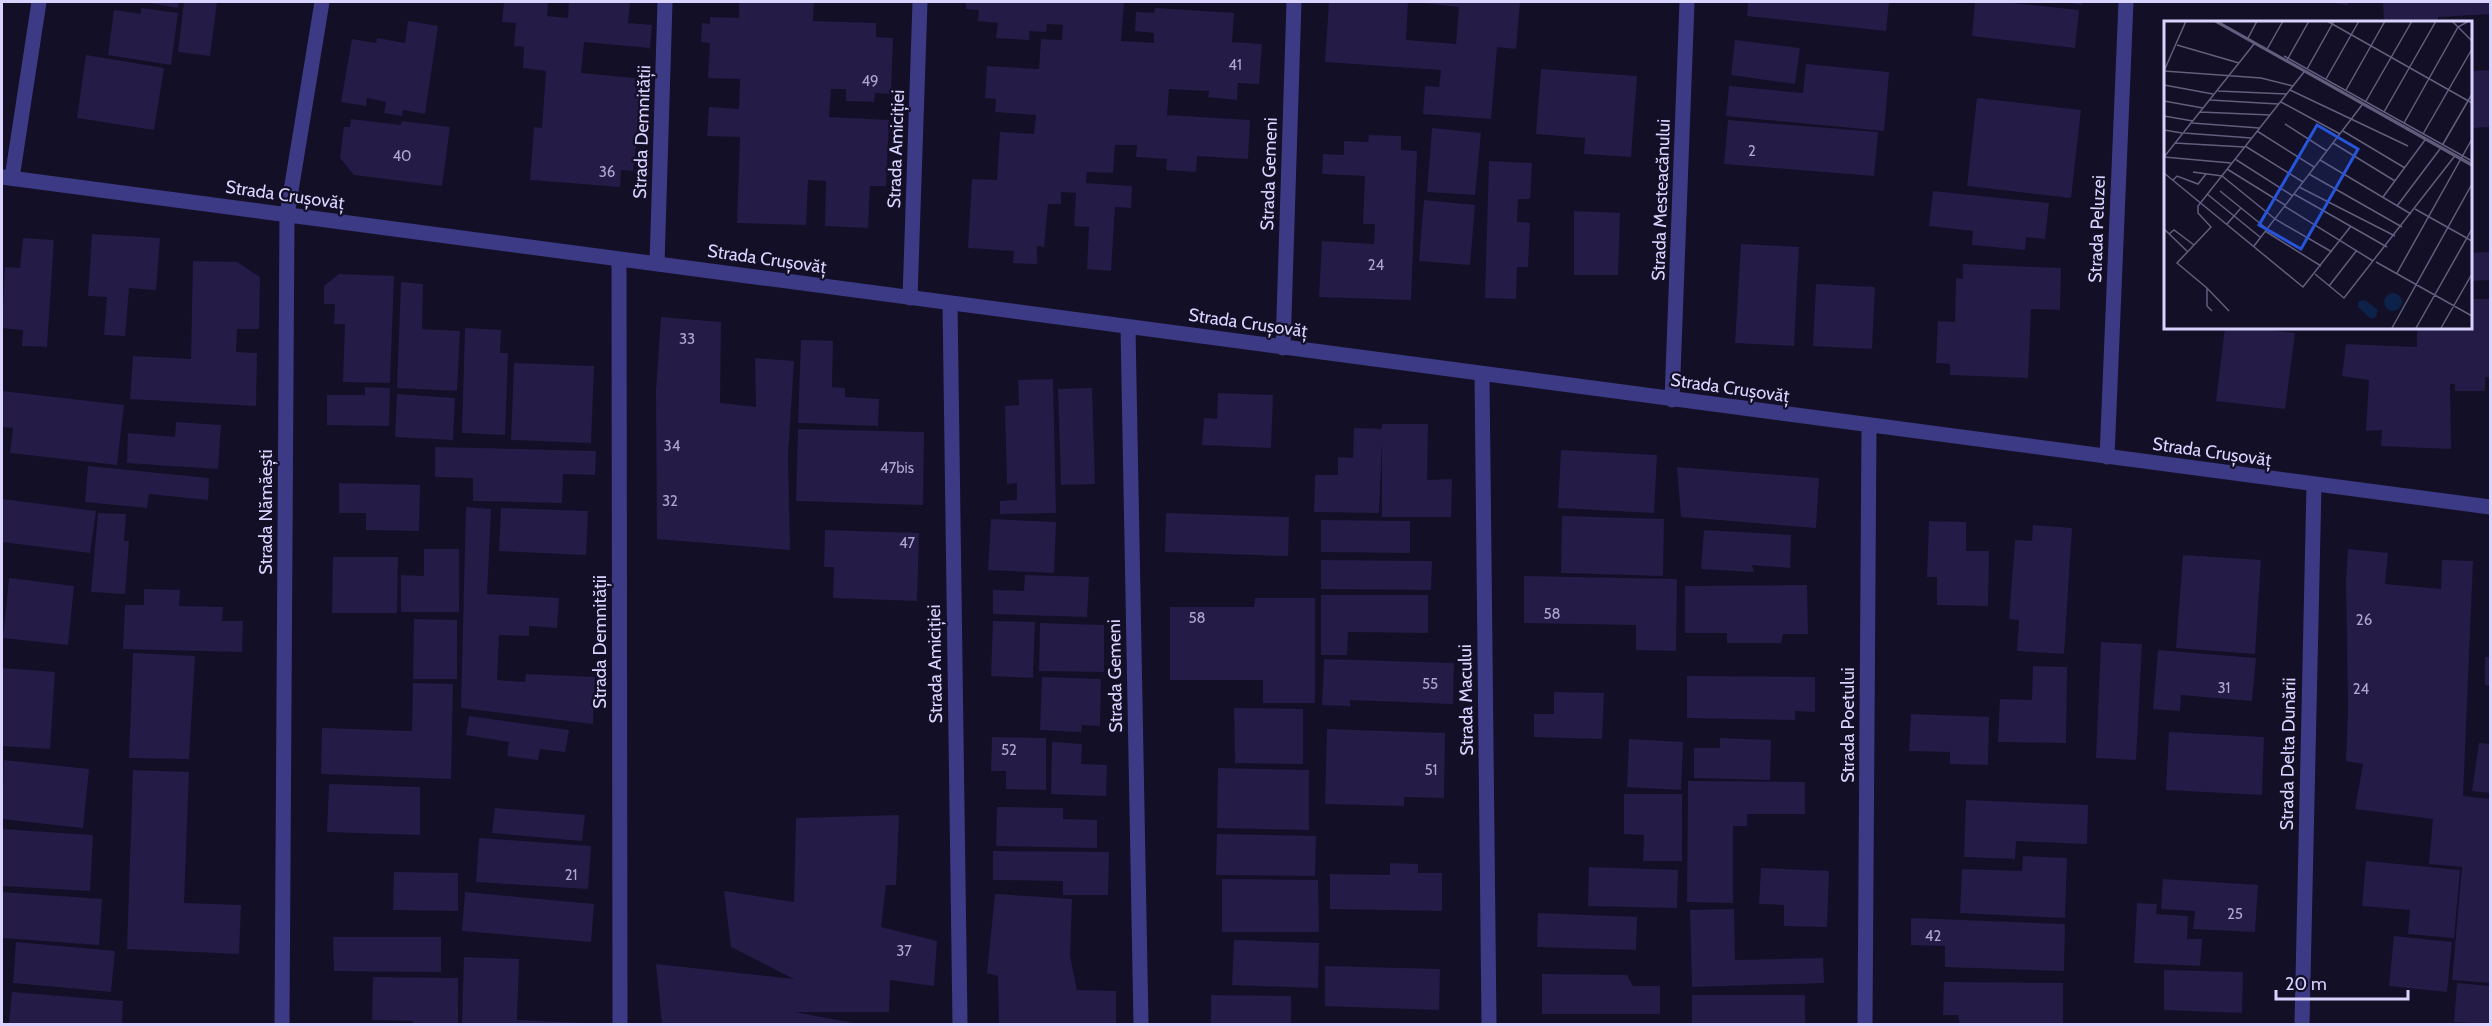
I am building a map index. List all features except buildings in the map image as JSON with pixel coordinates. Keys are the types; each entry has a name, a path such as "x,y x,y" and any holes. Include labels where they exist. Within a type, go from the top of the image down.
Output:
{"street":[{"path":"7,178 39,2"},
{"name":"Strada Nămăești","path":"282,1024 287,215 322,2"},
{"name":"Strada Demnității","path":"657,264 665,2"},
{"name":"Strada Amiciției","path":"910,298 920,2"},
{"name":"Strada Gemeni","path":"1283,348 1294,2"},
{"name":"Strada Mesteacănului","path":"1672,400 1688,2"},
{"name":"Strada Peluzei","path":"2107,458 2126,2"},
{"name":"Strada Crușovăț","path":"7,178 2490,507"},
{"name":"Strada Demnității","path":"619,259 620,1024"},
{"name":"Strada Amiciției","path":"950,303 960,1024"},
{"name":"Strada Gemeni","path":"1128,327 1141,1024"},
{"name":"Strada Macului","path":"1482,374 1489,1024"},
{"name":"Strada Poetului","path":"1865,1024 1869,426"},
{"name":"Strada Delta Dunării","path":"2302,1024 2314,485"}]}
